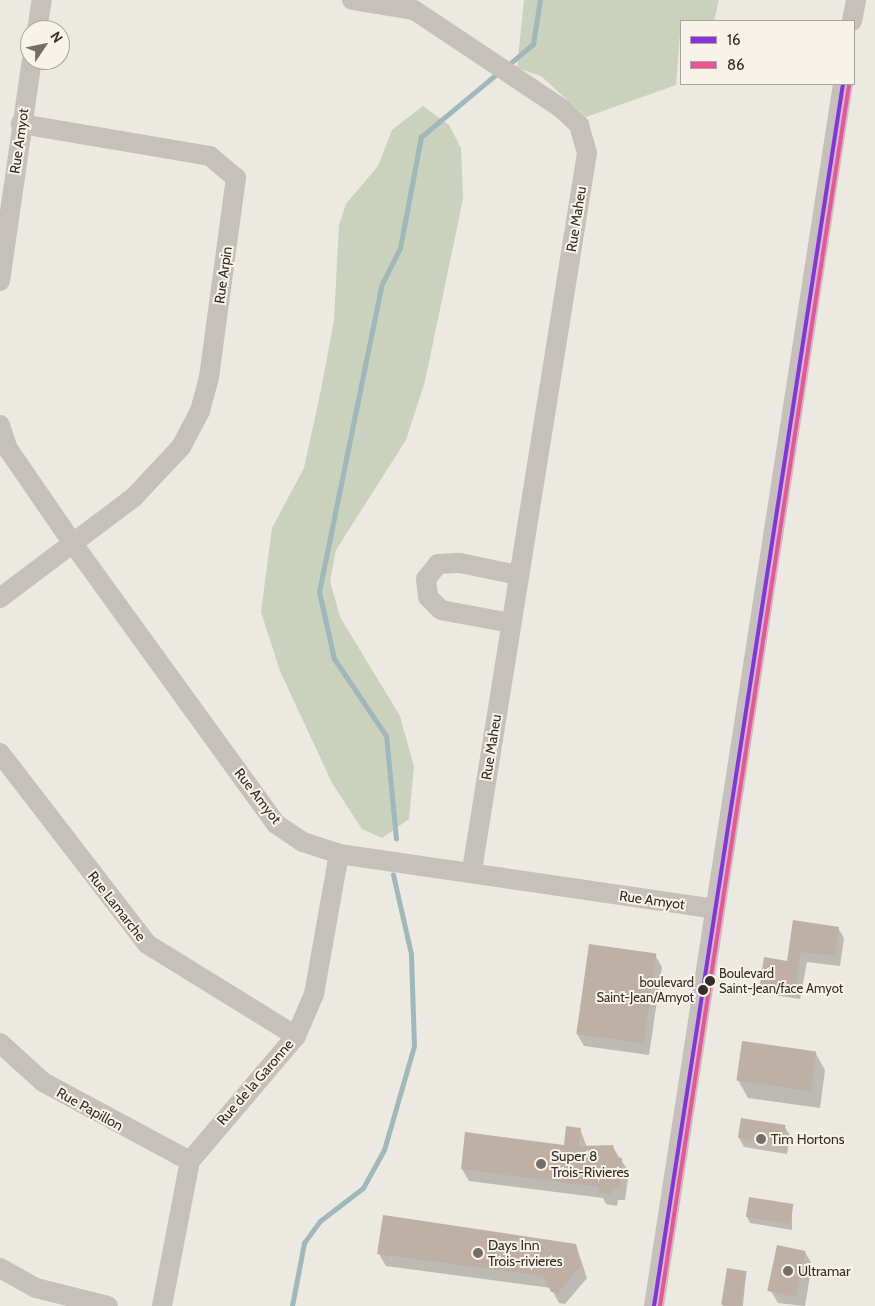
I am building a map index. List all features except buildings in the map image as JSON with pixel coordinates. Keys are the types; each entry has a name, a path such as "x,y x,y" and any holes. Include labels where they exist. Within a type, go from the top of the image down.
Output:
{"street":[{"path":"39,20 42,0"},
{"name":"Rue Maheu","path":"352,0 415,5 561,108 579,124 587,153 472,870"},
{"path":"852,20 856,0"},
{"name":"Rue Amyot","path":"0,281 21,124 30,70"},
{"path":"654,1306 843,85"},
{"name":"Rue Arpin","path":"21,124 210,156 236,178 209,377 200,411 181,448 134,497 74,545"},
{"name":"Rue Amyot","path":"0,425 8,449 74,545 276,824 303,842 339,854 472,870 715,909"},
{"path":"0,598 74,545"},
{"path":"511,623 441,610 428,597 426,579 438,564 460,563 518,574"},
{"name":"Rue Lamarche","path":"0,753 147,944 296,1036"},
{"name":"Rue de la Garonne","path":"162,1306 190,1161 296,1036 314,994 339,854"},
{"name":"Rue Papillon","path":"0,1043 43,1082 190,1161"},
{"path":"0,1268 36,1288 108,1306"}],"green space":[{"path":"524,0 719,0 714,20 680,20 676,85 586,117 541,76 517,68"},
{"path":"423,106 449,125 461,148 463,199 425,381 406,440 336,550 330,581 340,617 400,716 414,767 409,819 382,838 362,829 332,783 280,671 261,612 272,528 304,468 321,390 334,320 339,225 346,204 378,166 392,130"}],"waterway":[{"path":"507,66 533,44 540,0"},
{"path":"396,839 386,736 334,659 319,592 381,286 400,248 421,137 499,72"},
{"path":"292,1306 304,1243 320,1221 363,1188 384,1150 414,1046 411,954 393,875"}],"transit line":[{"name":"16","path":"654,1306 843,85"},
{"name":"86","path":"660,1306 849,85"}],"place":[{"name":"Boulevard Saint-Jean/face Amyot","path":"710,981"},
{"name":"boulevard Saint-Jean/Amyot","path":"703,990"},
{"name":"Tim Hortons","path":"761,1139"},
{"name":"Super 8 Trois-Rivieres","path":"541,1164"},
{"name":"Days Inn Trois-rivieres","path":"478,1253"},
{"name":"Ultramar","path":"788,1271"}]}
